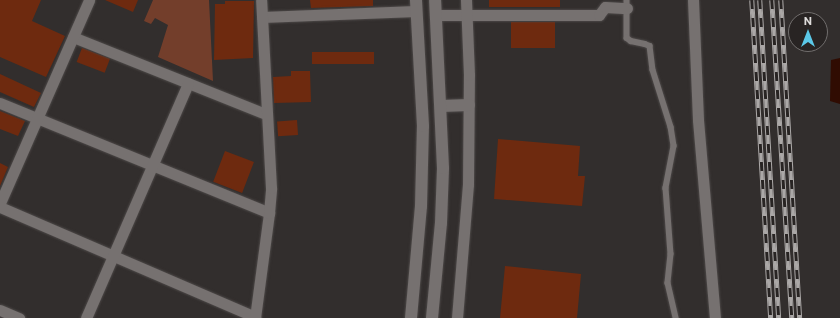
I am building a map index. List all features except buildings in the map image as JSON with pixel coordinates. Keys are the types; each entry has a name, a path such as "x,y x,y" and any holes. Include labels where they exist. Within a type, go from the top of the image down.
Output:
{"street":[{"path":"0,203 89,0"},
{"path":"0,207 255,317 269,214 270,159 266,114 261,0"},
{"path":"432,318 443,176 435,0"},
{"path":"457,318 468,184 469,105 466,0"},
{"path":"693,0 698,120 715,318"},
{"path":"436,15 599,16 605,6 627,4"},
{"path":"262,17 416,6 423,126 421,206 411,318"},
{"path":"73,37 266,114"},
{"path":"86,318 188,83"},
{"path":"0,103 269,214"},
{"path":"441,106 469,105"},
{"path":"0,310 19,318"}],"lane":[{"path":"627,4 627,38 631,41 650,46 653,70 671,127 674,146 666,188 671,254 668,283 676,318"}],"shaded area":[{"path":"153,0 209,0 213,81 158,57 168,25 155,18 151,24 144,21"},
{"path":"840,58 840,104 830,101 831,60"}],"railway":[{"path":"752,0 771,318"},
{"path":"760,0 779,318"},
{"path":"772,0 792,318"},
{"path":"781,0 800,318"}]}
